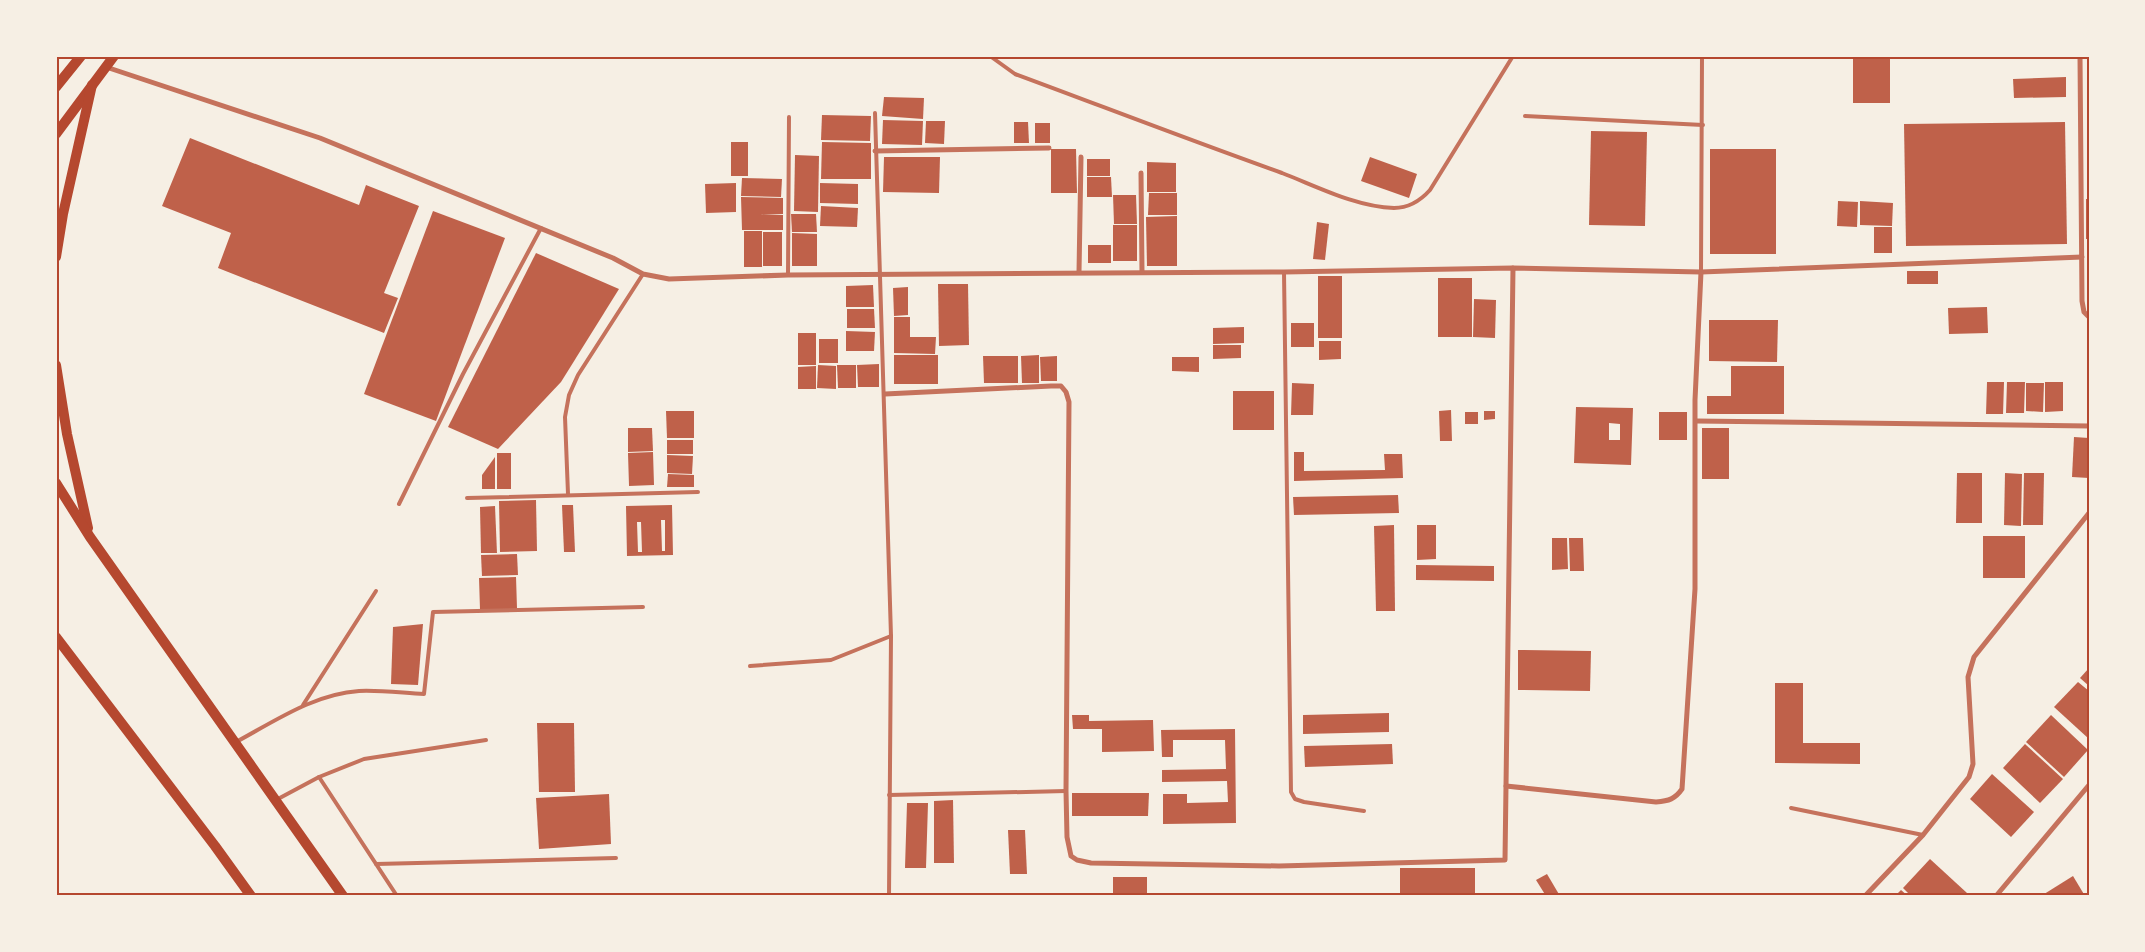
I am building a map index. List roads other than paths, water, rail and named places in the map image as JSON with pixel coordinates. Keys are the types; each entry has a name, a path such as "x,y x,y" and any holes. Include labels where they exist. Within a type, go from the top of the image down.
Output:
{"main road":[{"path":"56,87 81,56"},
{"path":"56,134 114,56"},
{"path":"56,257 63,214 92,85"},
{"path":"56,365 67,434 90,537"},
{"path":"56,483 90,537 343,896"},
{"path":"56,636 216,846 250,896"}],"street":[{"path":"2080,56 2082,300 2084,312 2089,317"},
{"path":"106,67 320,138 613,258 643,274 669,279 788,275 1284,272 1513,268 1701,272 2082,257"},
{"path":"875,151 1049,148"},
{"path":"1079,272 1081,157"},
{"path":"1141,173 1142,272"},
{"path":"885,394 1050,386 1060,386 1066,392 1070,402 1066,791 1068,850 1077,860 1091,863 1279,866 1505,860 1513,268"},
{"path":"1506,786 1656,802 1668,801 1676,797 1682,789 1695,589 1696,421 1701,272"},
{"path":"1696,421 2089,426"},
{"path":"1866,896 1923,835 1969,777 1973,764 1968,677 1974,657 1989,635 2089,513"},
{"path":"1996,896 2089,785"}],"lane":[{"path":"990,56 1015,74 1356,200 1392,208 1404,207 1422,199 1430,190 1513,56"},
{"path":"1701,272 1702,56"},
{"path":"875,112 891,636 889,896"},
{"path":"1525,116 1703,125"},
{"path":"788,275 789,117"},
{"path":"399,504 463,374 541,228"},
{"path":"1284,272 1291,792 1295,799 1304,802 1364,812"},
{"path":"568,494 565,417 569,395 578,374 643,274"},
{"path":"467,498 698,492"},
{"path":"303,705 376,591"},
{"path":"236,742 303,705 332,696 358,692 424,694 433,612 643,607"},
{"path":"750,666 831,660 891,636"},
{"path":"276,800 319,777 364,759 486,740"},
{"path":"319,777 397,896"},
{"path":"889,795 1066,791"},
{"path":"1791,808 1923,835"},
{"path":"376,864 616,858"}]}
